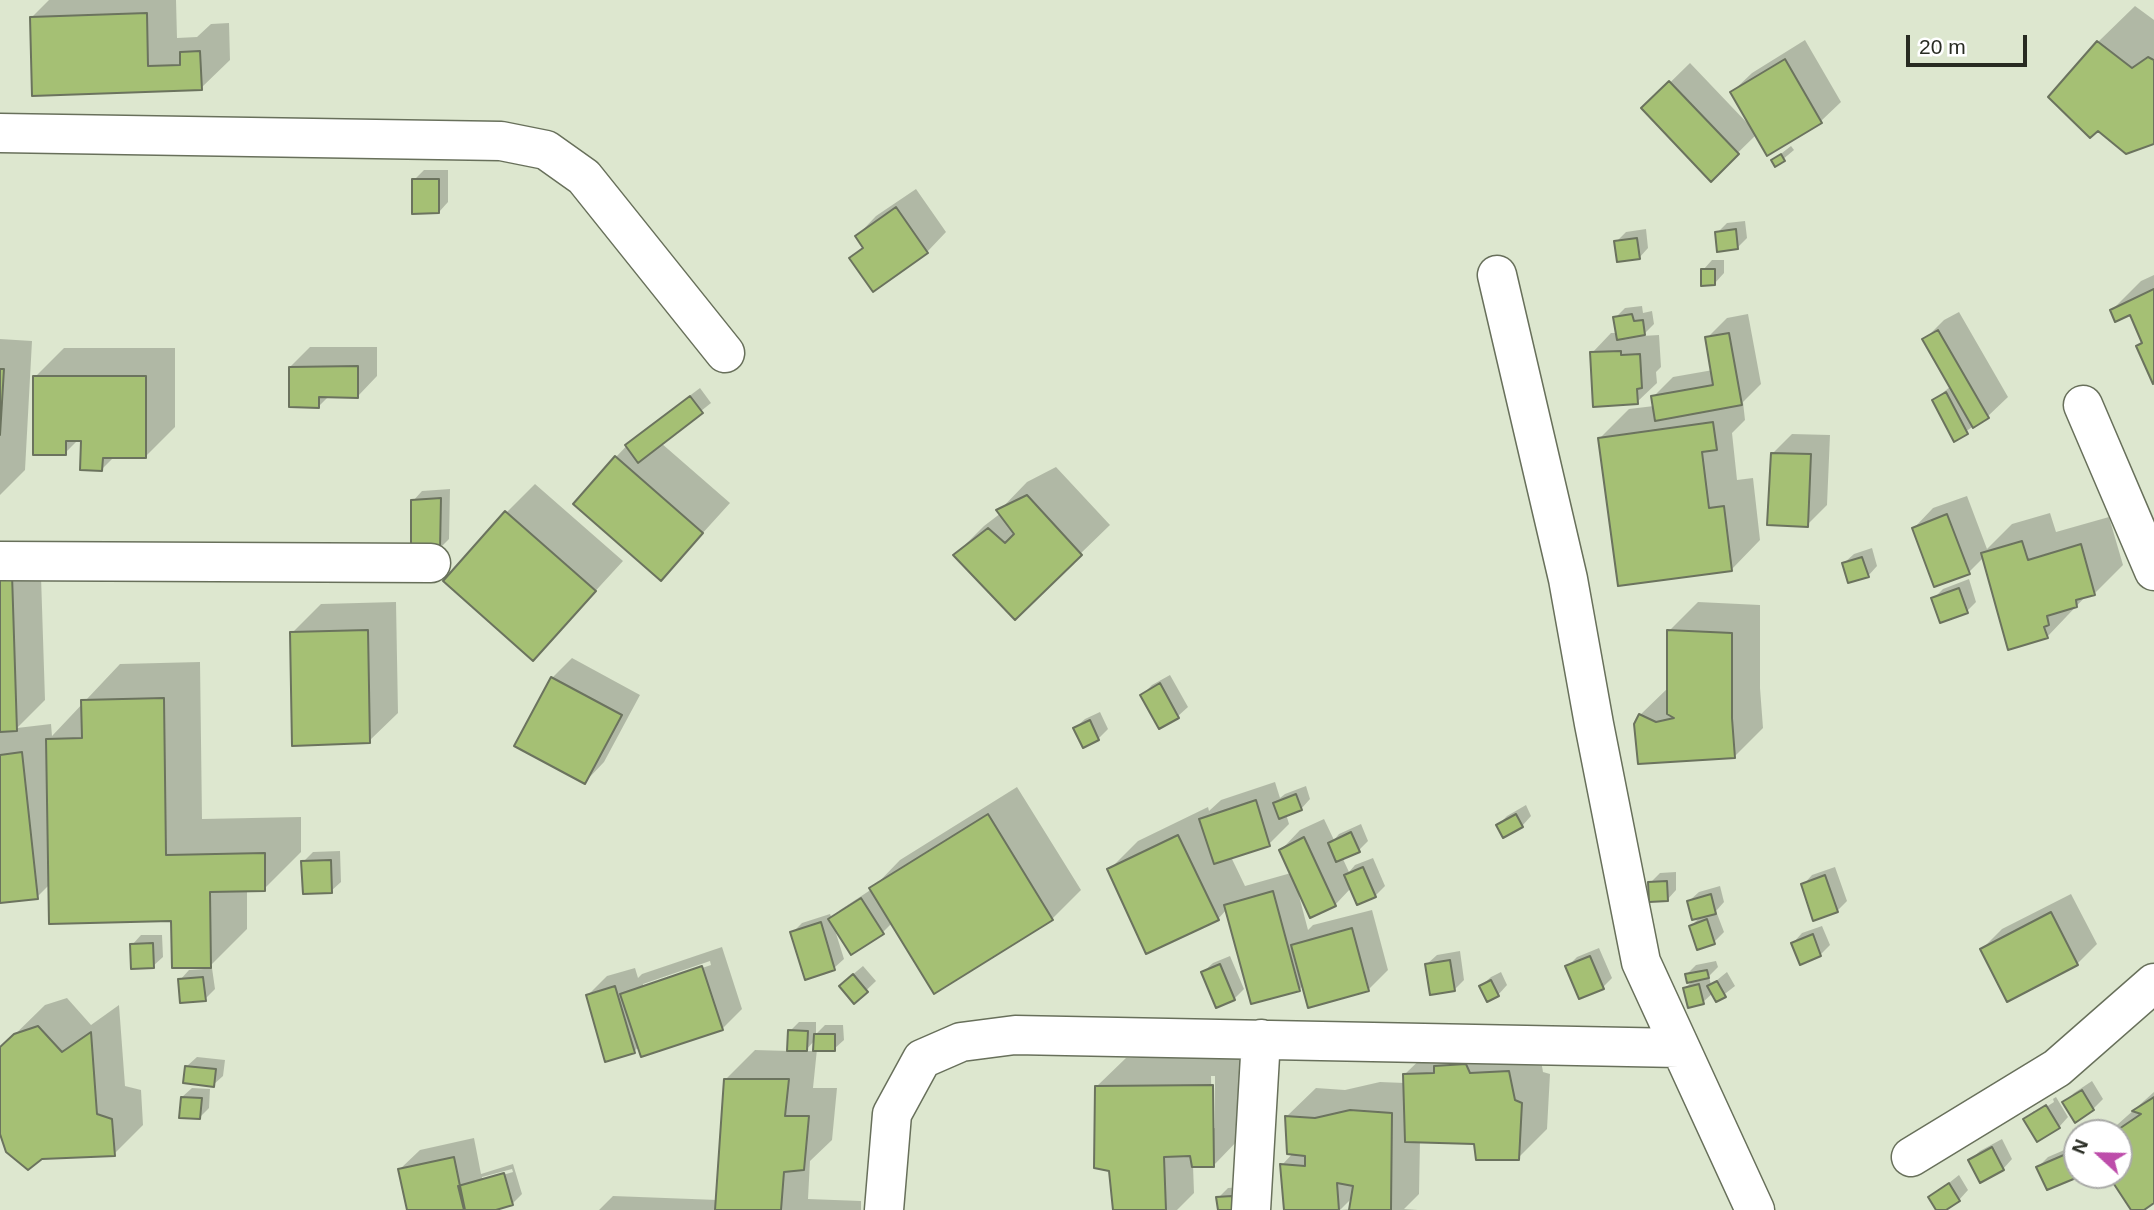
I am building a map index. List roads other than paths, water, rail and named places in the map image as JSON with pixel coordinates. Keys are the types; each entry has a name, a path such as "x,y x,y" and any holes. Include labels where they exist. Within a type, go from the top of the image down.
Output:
{"street":[{"path":"0,133 501,141 546,150 584,177 725,353"},
{"path":"1497,275 1568,579 1641,962 1755,1210"},
{"path":"2083,405 2154,571"},
{"path":"0,561 431,562"},
{"path":"1911,1157 2057,1068 2154,982"},
{"path":"884,1210 892,1114 922,1059 961,1042 1015,1035 1679,1048"},
{"path":"1251,1210 1261,1040"}]}
